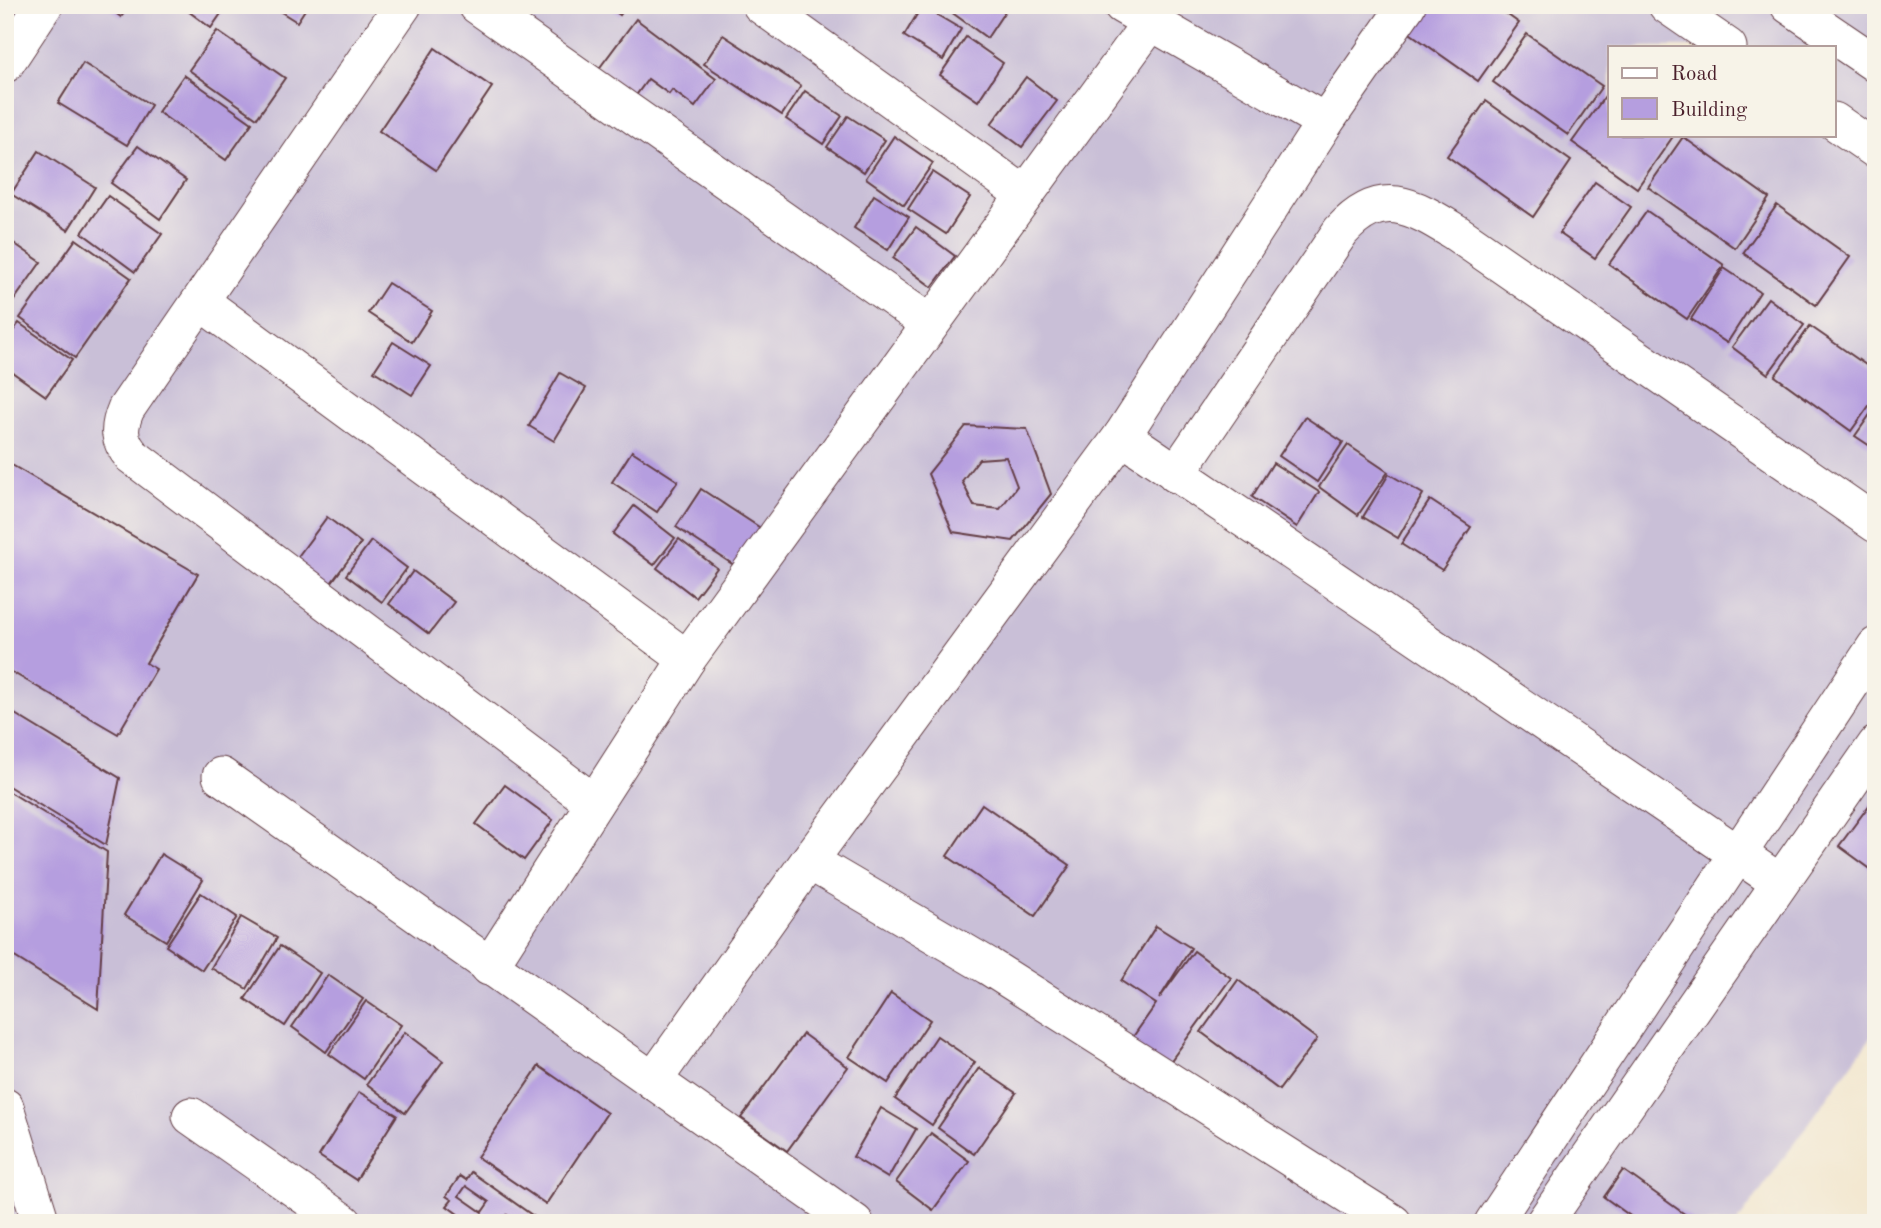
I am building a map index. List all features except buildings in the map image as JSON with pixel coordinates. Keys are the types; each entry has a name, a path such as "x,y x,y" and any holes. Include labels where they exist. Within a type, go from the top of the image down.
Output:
{"street":[{"path":"5,64 44,5"},
{"path":"403,5 126,409 120,424 121,444 132,456 594,803"},
{"path":"477,5 929,323"},
{"path":"761,5 1025,195"},
{"path":"653,1081 809,861 1122,436 1325,122 1407,5"},
{"path":"1667,5 1727,46"},
{"path":"1789,5 1876,64"},
{"path":"489,967 687,659 929,323 1025,195 1137,14 1325,122"},
{"path":"1836,122 1876,150"},
{"path":"1176,474 1341,231 1356,216 1374,205 1392,204 1420,211 1455,232 1876,524"},
{"path":"201,302 687,659"},
{"path":"1122,436 1779,882"},
{"path":"1493,1223 1876,646"},
{"path":"1835,706 1876,738"},
{"path":"1544,1223 1876,745"},
{"path":"221,776 855,1223"},
{"path":"809,861 988,966 1393,1223"},
{"path":"1606,1052 1645,1079"},
{"path":"5,1107 41,1223"},
{"path":"191,1116 344,1223"}],"shaded area":[{"path":"5,5 1876,5 1876,1030 1737,1223 5,1223"}]}
